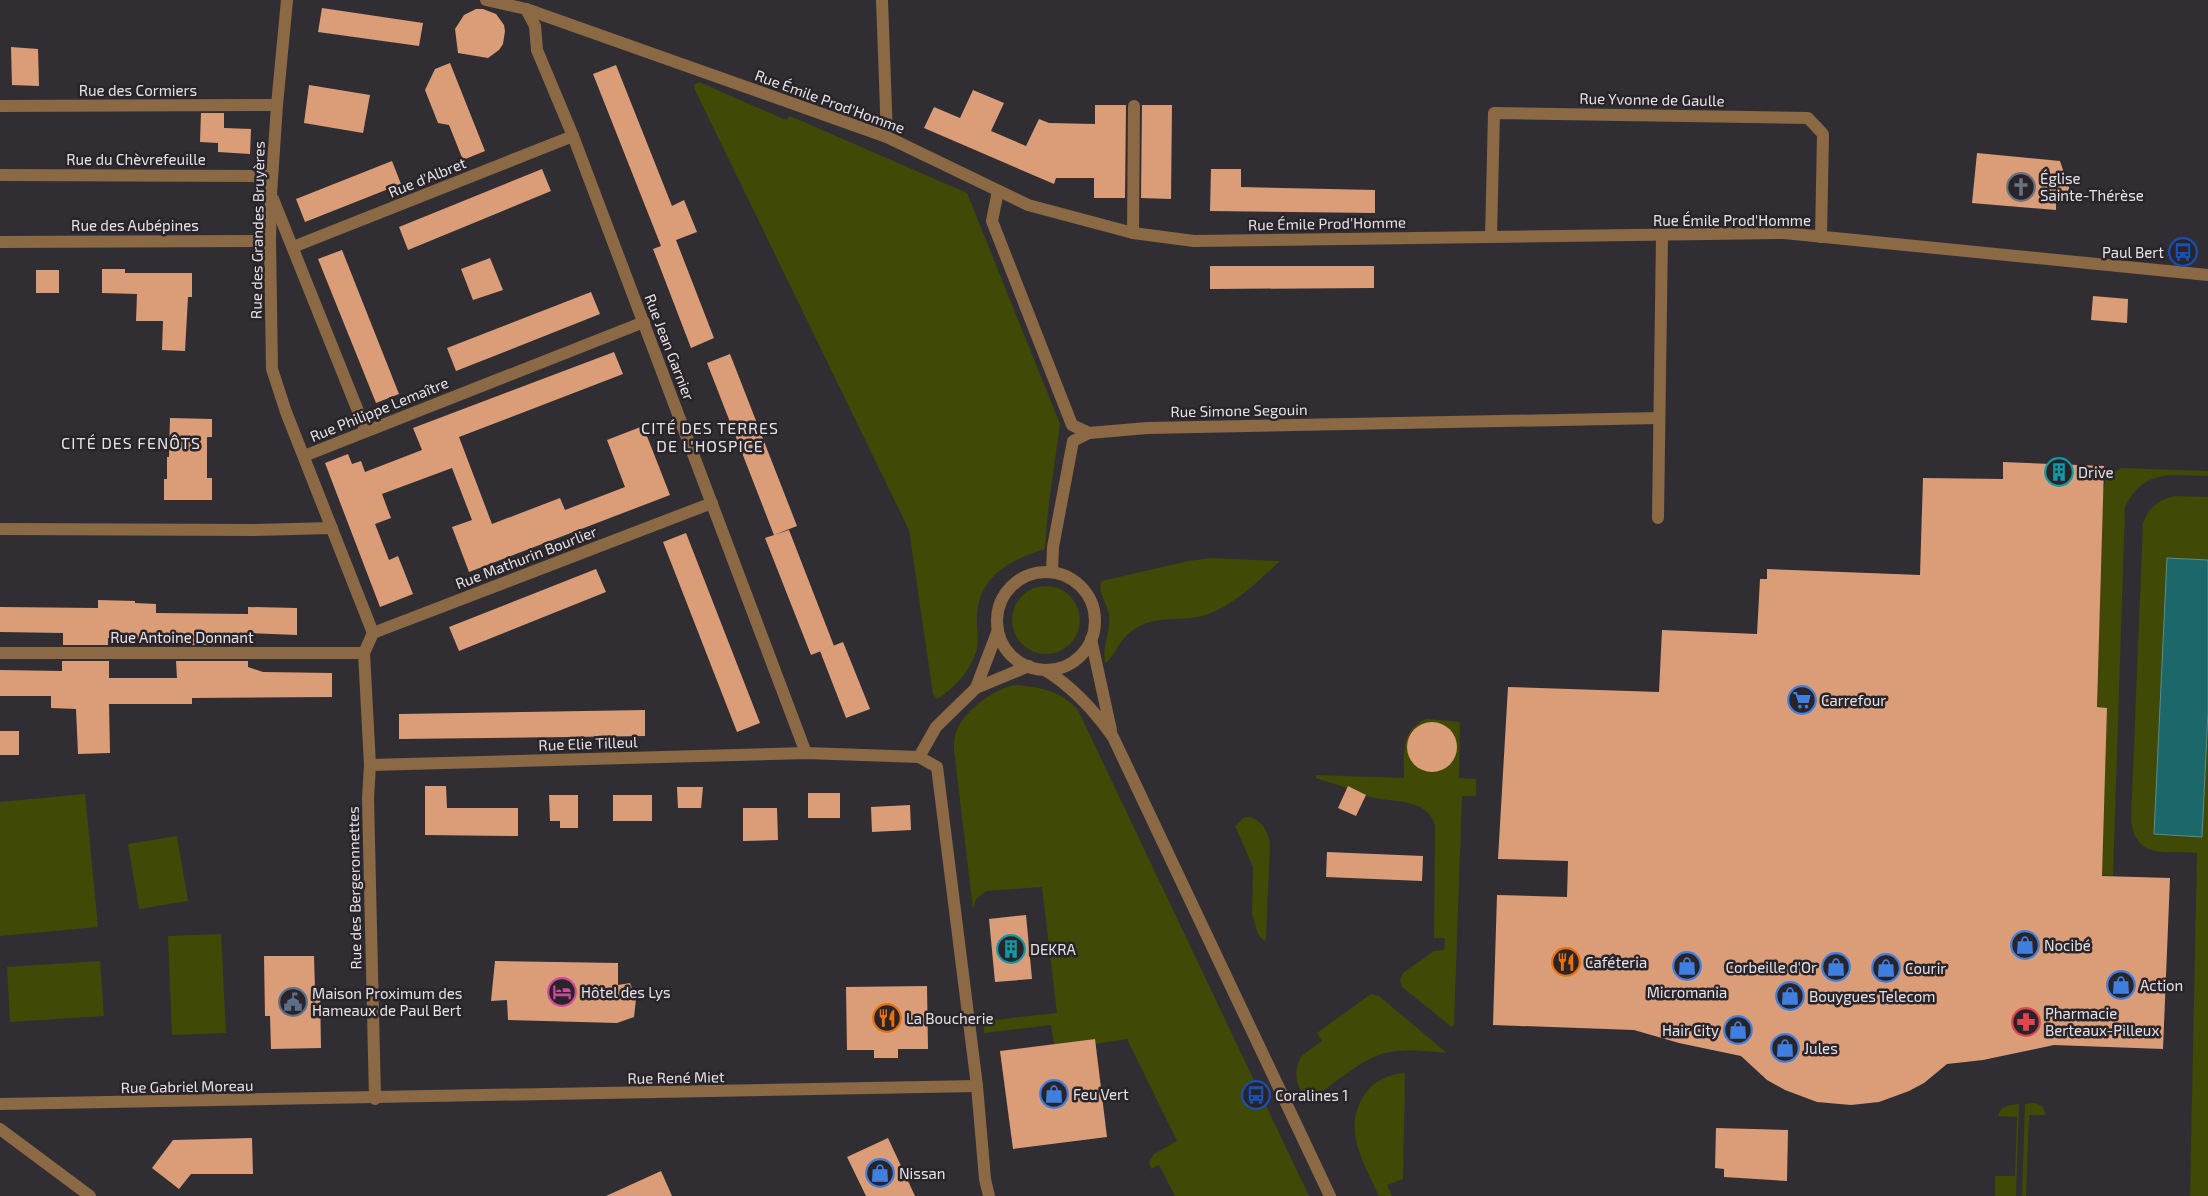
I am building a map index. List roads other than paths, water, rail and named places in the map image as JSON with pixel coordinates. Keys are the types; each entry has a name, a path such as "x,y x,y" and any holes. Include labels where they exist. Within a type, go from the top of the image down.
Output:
{"street":[{"name":"Rue des Grandes Bruyères","path":"287,0 272,176 270,241 272,369 304,456"},
{"name":"Rue Émile Prod'Homme","path":"486,0 527,4 887,137 1028,205 1133,233 1194,241 1784,233 2208,275"},
{"path":"882,0 887,137"},
{"name":"Rue Jean Garnier","path":"527,4 535,26 537,50 573,136 806,753"},
{"name":"Rue des Cormiers","path":"0,106 277,106"},
{"path":"1133,233 1134,106"},
{"name":"Rue Yvonne de Gaulle","path":"1491,237 1494,113 1808,118 1823,134 1821,237"},
{"name":"Rue d'Albret","path":"293,247 573,136"},
{"name":"Rue du Chèvrefeuille","path":"0,175 272,176"},
{"path":"998,190 992,221 1072,425 1089,433"},
{"path":"272,194 366,431"},
{"path":"1658,518 1662,235"},
{"name":"Rue des Aubépines","path":"0,242 270,241"},
{"name":"Rue Philippe Lemaître","path":"374,633 304,456 644,322"},
{"name":"Rue Simone Segouin","path":"1089,433 1147,428 1659,418"},
{"path":"1052,572 1054,548 1073,441 1089,433"},
{"name":"Rue Mathurin Bourlier","path":"374,633 712,502"},
{"path":"0,529 254,530 332,528"},
{"path":"976,688 998,630 998,612 1008,589 1028,575 1052,572 1076,581 1090,599 1095,620 1091,639 1084,652 1076,660 1066,666 1044,670"},
{"path":"998,630 1005,647 1013,657 1029,666 1044,670 1065,683 1085,702 1113,737"},
{"path":"370,765 364,653 374,633"},
{"path":"1091,639 1113,737 1330,1196"},
{"name":"Rue Antoine Donnant","path":"0,653 364,653"},
{"path":"989,1196 985,1179 977,1086 937,767 919,757 936,727 976,688 1029,666"},
{"name":"Rue Elie Tilleul","path":"370,765 806,753 919,757"},
{"name":"Rue des Bergeronnettes","path":"370,765 368,798 375,1099"},
{"name":"Rue René Miet","path":"375,1099 977,1086"},
{"name":"Rue Gabriel Moreau","path":"0,1104 375,1099"},
{"path":"0,1129 90,1196"}],"water":[{"path":"2167,558 2208,560 2208,712 2202,837 2154,834"}],"place":[{"name":"Église Sainte-Thérèse","path":"2021,187"},
{"name":"Paul Bert","path":"2183,252"},
{"name":"Drive","path":"2059,472"},
{"name":"Carrefour","path":"1802,700"},
{"name":"Nocibé","path":"2025,945"},
{"name":"DEKRA","path":"1011,949"},
{"name":"Caféteria","path":"1566,962"},
{"name":"Micromania","path":"1687,966"},
{"name":"Corbeille d'Or","path":"1836,967"},
{"name":"Courir","path":"1886,968"},
{"name":"Action","path":"2121,985"},
{"name":"Hôtel des Lys","path":"562,992"},
{"name":"Bouygues Telecom","path":"1790,996"},
{"name":"Maison Proximum des Hameaux de Paul Bert","path":"293,1002"},
{"name":"La Boucherie","path":"887,1018"},
{"name":"Pharmacie Berteaux-Pilleux","path":"2026,1022"},
{"name":"Hair City","path":"1738,1030"},
{"name":"Jules","path":"1785,1048"},
{"name":"Feu Vert","path":"1054,1094"},
{"name":"Coralines 1","path":"1256,1095"},
{"name":"Nissan","path":"880,1173"}],"district":[{"name":"CITÉ DES TERRES DE L'HOSPICE","path":"710,436"},
{"name":"CITÉ DES FENÔTS","path":"131,442"}]}
